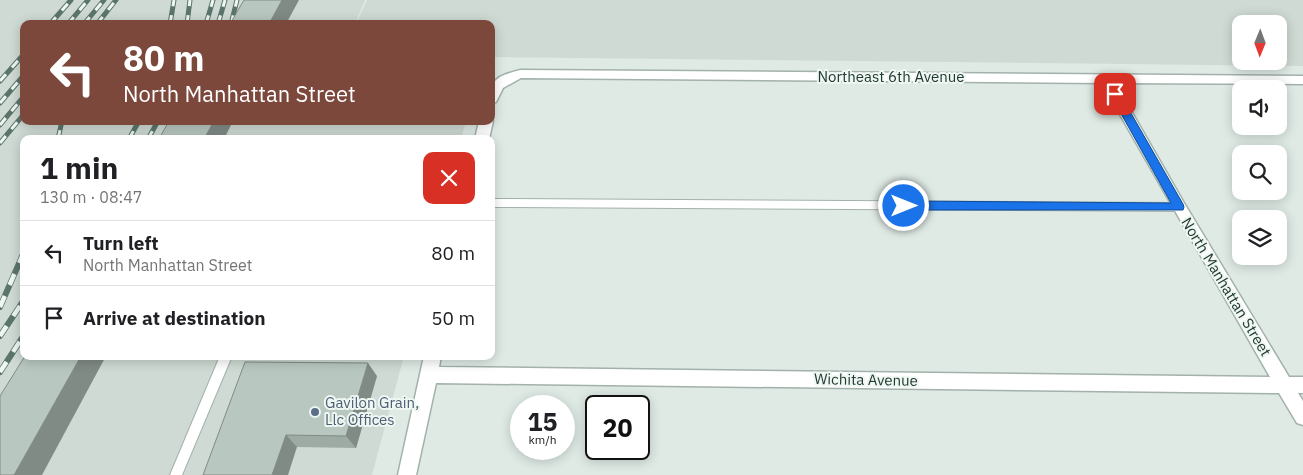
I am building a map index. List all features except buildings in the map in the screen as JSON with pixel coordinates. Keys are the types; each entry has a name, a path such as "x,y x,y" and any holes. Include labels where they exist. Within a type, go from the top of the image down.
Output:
{"street":[{"name":"Northeast 6th Avenue","path":"495,86 507,78 520,74 1303,80"},
{"name":"North Manhattan Street","path":"1106,78 1179,207 1303,417"},
{"path":"407,475 432,360"},
{"name":"Wichita Avenue","path":"429,375 1303,385"}],"lane":[{"path":"495,203 1179,207"},
{"path":"176,475 224,360"}],"shaded area":[{"path":"0,0 365,0 357,20 20,20 20,125 465,125 462,135 20,135 20,360 403,360 372,475 0,475"},
{"path":"367,0 1303,0 1303,66 1288,66 1288,15 1232,15 1232,65 495,57 495,20 358,20"}],"railway":[{"path":"54,20 71,0"},
{"path":"71,20 88,0"},
{"path":"87,20 104,0"},
{"path":"100,20 116,0"},
{"path":"171,20 174,0"},
{"path":"188,20 190,0"},
{"path":"207,20 213,0"},
{"path":"219,20 225,0"},
{"path":"232,20 237,0"},
{"path":"0,81 20,58"},
{"path":"0,103 20,80"},
{"path":"0,125 20,101"},
{"path":"0,143 20,119"},
{"path":"59,135 61,125"},
{"path":"131,135 137,125"},
{"path":"150,135 156,125"},
{"path":"0,307 20,261"},
{"path":"0,336 20,306"},
{"path":"0,372 20,341"}],"place":[{"name":"Gavilon Grain, Llc Offices","path":"315,412"}],"route":[{"path":"904,206 1179,207 1115,94"}]}
